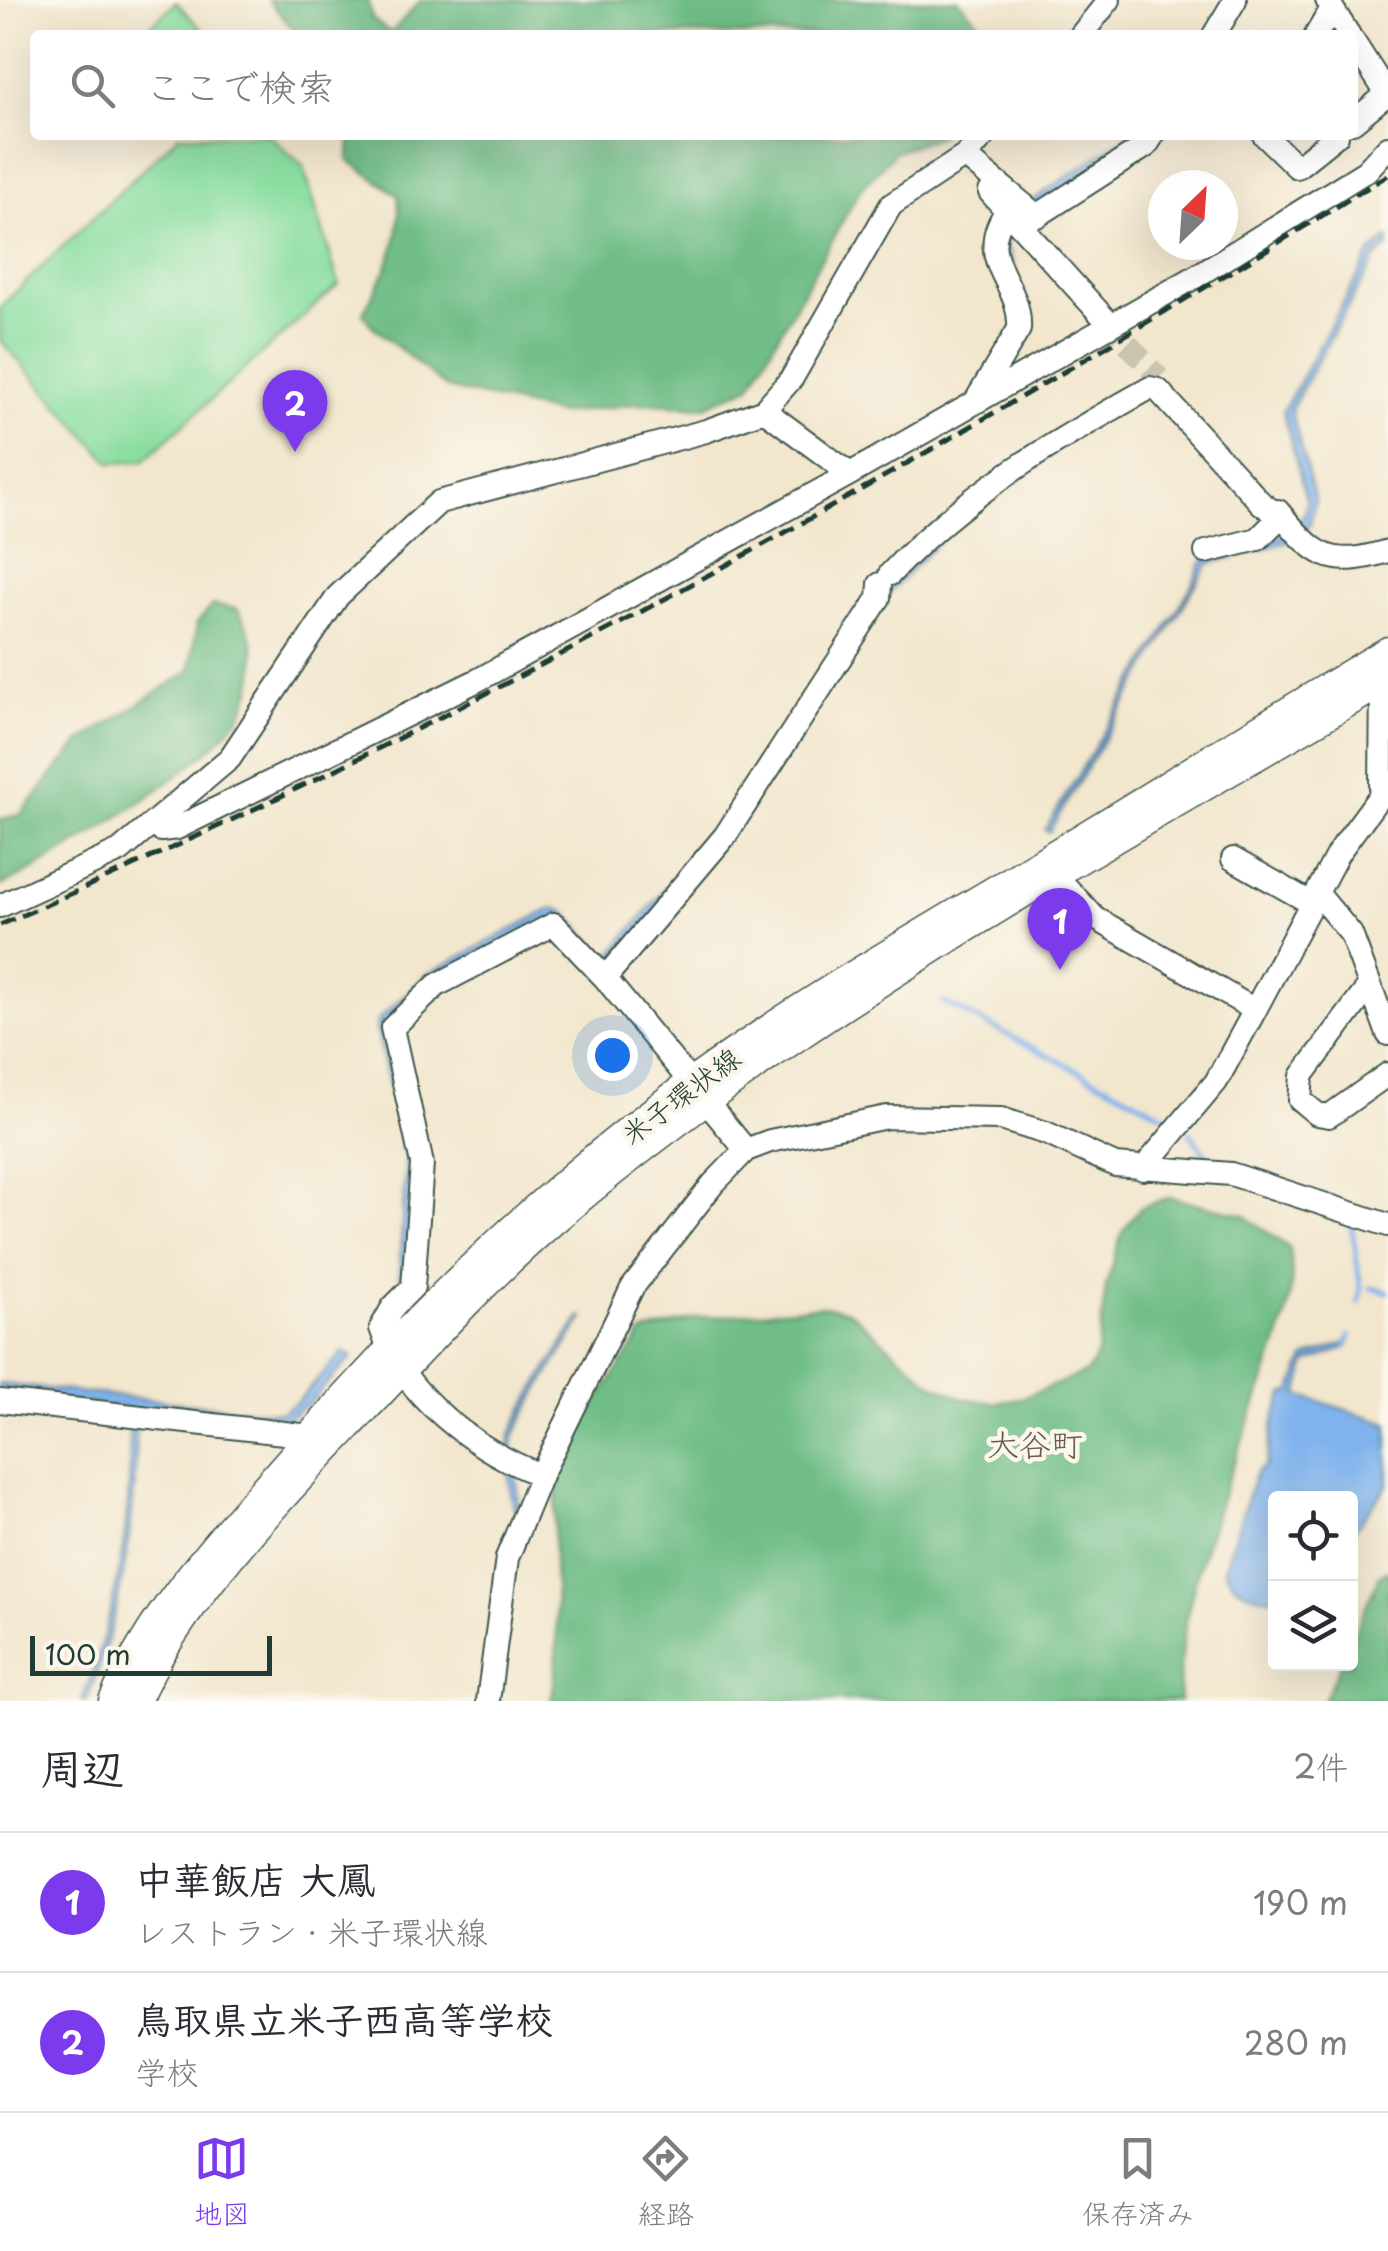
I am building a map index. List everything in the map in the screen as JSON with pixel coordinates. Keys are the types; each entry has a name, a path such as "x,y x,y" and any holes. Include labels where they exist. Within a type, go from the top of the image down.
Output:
{"main road":[{"name":"米子環状線","path":"113,1701 140,1644 176,1594 310,1436 701,1091 865,990 1388,651"},
{"name":"米子環状線","path":"1050,869 1385,681"},
{"name":"米子環状線","path":"136,1701 179,1623 394,1359"}],"street":[{"path":"1085,30 1109,0"},
{"path":"1217,30 1235,0"},
{"path":"1318,30 1330,4"},
{"path":"1330,4 1346,30"},
{"path":"1358,49 1387,94 1358,118"},
{"path":"0,906 120,852 230,758 338,596 439,502 706,431 764,410 792,378 891,204 966,156 981,140"},
{"path":"976,401 1019,329 992,244 994,228 1018,212 1043,215 1150,140"},
{"path":"1269,140 1297,168 1331,140"},
{"path":"153,825 161,830 177,828 478,680 1210,268 1366,171 1388,147"},
{"path":"966,156 1018,212 1105,319"},
{"path":"1159,378 1289,526"},
{"path":"606,978 725,836 883,586 944,520 988,488 1150,388 1158,390 1320,557 1342,560 1388,551"},
{"path":"764,410 850,474"},
{"path":"1206,552 1289,526"},
{"path":"1142,1168 1216,1082 1314,898 1386,789 1385,681"},
{"path":"1232,858 1314,898 1352,934 1388,1034"},
{"path":"1050,869 1095,918 1255,1010"},
{"path":"522,1467 462,1430 394,1359 381,1328 392,1306 413,1288 422,1164 392,1028 437,986 554,924 606,978 746,1150"},
{"path":"1370,985 1302,1076 1300,1100 1317,1114 1329,1116 1388,1074"},
{"path":"488,1701 522,1467 632,1288 746,1150 866,1119 1000,1119 1046,1133 1115,1165 1231,1174 1388,1225"},
{"path":"0,1401 310,1436"}],"green space":[{"path":"268,0 368,0 372,19 387,30 294,30"},
{"path":"421,0 958,0 986,30 394,30"},
{"path":"176,2 202,30 146,30"},
{"path":"174,140 274,140 303,166 339,284 143,461 111,463 0,340 0,307"},
{"path":"351,140 928,140 896,151 860,190 750,386 703,407 640,403 560,414 447,388 371,325 363,313 395,242 398,195 348,160"},
{"path":"213,605 237,609 250,633 255,658 248,698 229,731 132,808 0,886 0,819 20,815 80,742 190,671 197,623"},
{"path":"1169,1197 1244,1215 1289,1248 1292,1266 1289,1302 1279,1338 1219,1503 1194,1585 1180,1665 1180,1701 551,1701 557,1652 554,1527 560,1480 590,1413 643,1333 697,1318 823,1306 849,1311 932,1384 962,1398 995,1403 1020,1399 1087,1372 1097,1355 1106,1286 1122,1232 1140,1208"},
{"path":"1388,1570 1388,1701 1323,1701 1337,1671 1358,1671 1358,1624 1379,1576"}],"water":[{"path":"1122,140 1134,140 1007,229 1004,239 1034,328 1010,371 995,385 1023,329 995,240 1003,220"},
{"path":"1388,238 1388,247 1376,257 1291,409 1315,501 1310,525 1286,542 1208,564 1049,832 1045,830 1193,584 1201,563 1214,555 1278,536 1302,518 1307,503 1283,411 1371,253"},
{"path":"1006,488 949,531 890,591 721,834 606,971 555,917 385,1026 417,1166 410,1278 399,1277 406,1157 376,1027 378,1020 428,974 553,908 564,911 608,958 718,825 912,555"},
{"path":"581,1317 584,1318 514,1438 517,1515 509,1477 510,1438"},
{"path":"1348,1342 1348,1347 1307,1363 1298,1395 1388,1423 1388,1485 1358,1525 1358,1491 1268,1491 1268,1598 1239,1587 1224,1569 1256,1472 1265,1466 1275,1416 1285,1393 1291,1393 1305,1358"},
{"path":"344,1351 352,1357 307,1405 280,1423 136,1424 134,1496 125,1565 110,1633 87,1701 82,1701 105,1630 122,1557 129,1483 128,1408 0,1395 0,1384 280,1413 298,1401"}],"waterway":[{"path":"943,1002 1171,1118"},
{"path":"1190,1133 1213,1165"},
{"path":"1351,1221 1361,1289 1359,1302"},
{"path":"1371,1288 1388,1292"},
{"path":"1345,1347 1350,1336"}],"tunnel":[{"path":"1105,319 1159,378"}],"railway":[{"path":"0,925 358,759 708,576 1050,380 1388,175"}],"place":[{"name":"鳥取県立米子西高等学校","path":"295,452"},
{"name":"中華飯店 大鳳","path":"1060,970"}],"district":[{"name":"大谷町","path":"1035,1443"}]}
